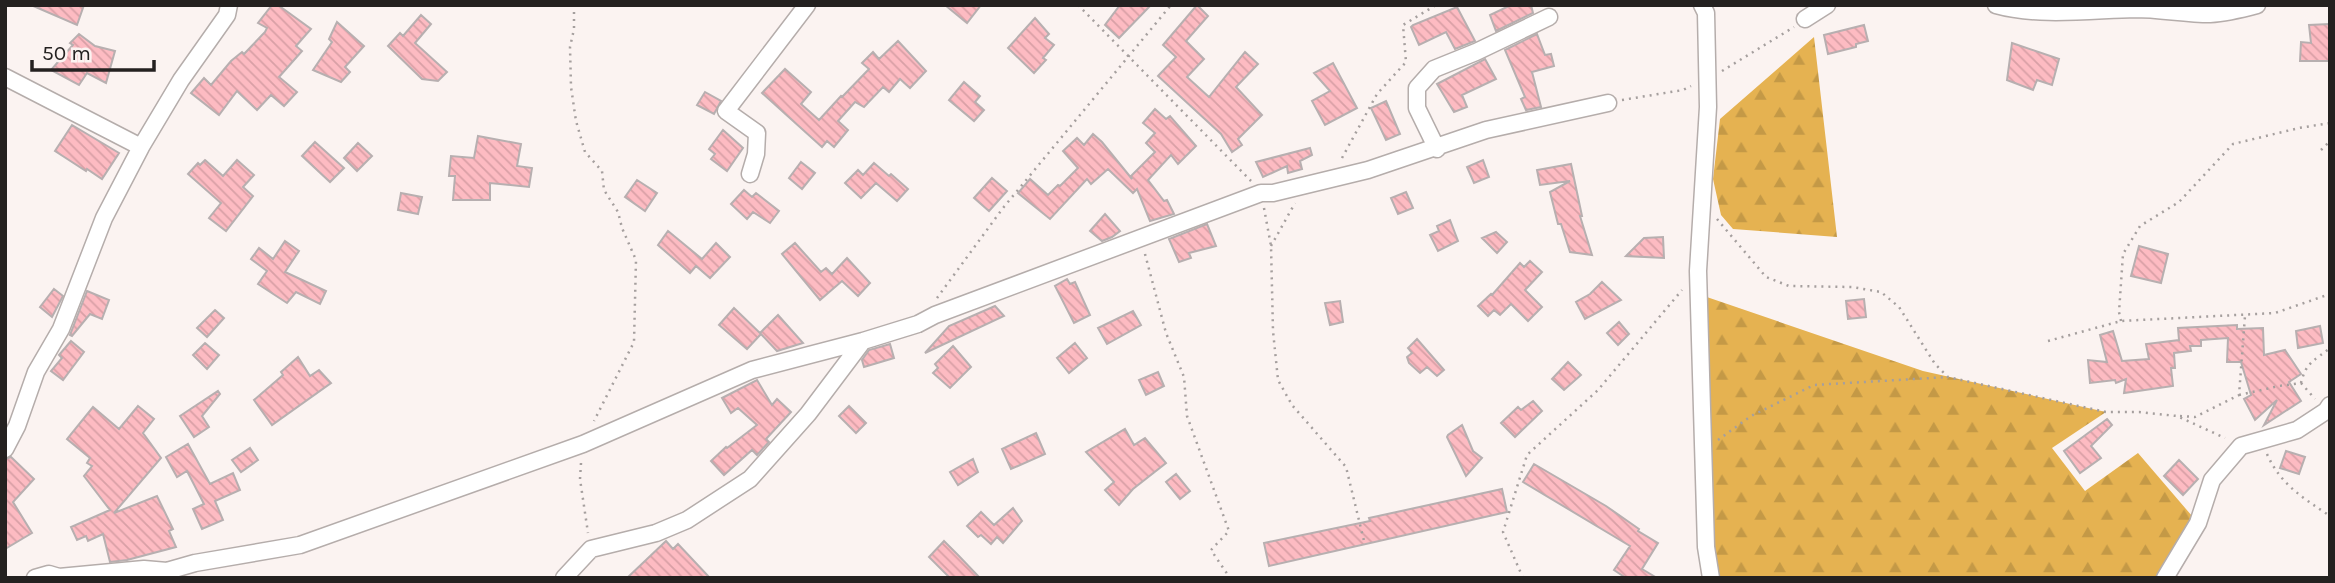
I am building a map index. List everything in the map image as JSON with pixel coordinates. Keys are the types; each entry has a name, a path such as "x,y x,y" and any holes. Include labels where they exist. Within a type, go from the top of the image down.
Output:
{"street":[{"path":"8,438 36,372 61,329 104,218 141,147 181,80 227,15 229,5"},
{"path":"750,173 756,154 757,133 726,111 807,5"},
{"path":"1702,5 1706,13 1708,107 1698,271 1706,547 1711,578"},
{"path":"1805,19 1827,5"},
{"path":"1996,5 2022,10 2097,12 2155,9 2210,13 2257,5"},
{"path":"1437,149 1417,108 1417,88 1434,69 1549,17"},
{"path":"5,78 141,147"},
{"path":"34,578 144,569 167,571 195,563 300,545 583,444 752,370 918,324 935,315 1261,193 1273,193 1368,170 1437,149 1486,130 1608,103"},
{"path":"564,578 591,548 656,533 687,520 750,479 808,414 863,341"},
{"path":"2165,578 2198,523 2212,480 2241,446 2297,430 2328,408"}],"path":[{"path":"574,5 574,29 570,47 571,87 576,121 585,152 602,171 604,190 618,212 636,260 634,342 583,444 580,479 591,548"},
{"path":"1078,5 1261,193 1271,246 1273,331 1278,380 1292,405 1346,467 1365,545"},
{"path":"934,302 1003,208 1171,5"},
{"path":"1336,177 1340,162 1377,94 1406,62 1403,25 1436,5"},
{"path":"2121,321 2119,312 2123,254 2140,226 2179,202 2233,144 2330,123"},
{"path":"2321,150 2330,141"},
{"path":"1271,246 1308,184"},
{"path":"1702,202 1766,277 1788,286 1852,287 1881,292 1899,307 1935,364 1948,377"},
{"path":"1141,237 1166,333 1184,377 1187,416 1229,531 1211,550 1230,578"},
{"path":"1523,578 1503,532 1527,455 1598,390 1698,271"},
{"path":"2048,341 2121,321 2275,313 2330,294"},
{"path":"2239,396 2245,315"},
{"path":"2301,383 2304,370 2314,358 2330,348"},
{"path":"1702,452 1751,416 1814,385 1948,377 2106,412 2195,417 2239,396 2301,383"},
{"path":"2301,383 2328,408"},
{"path":"2176,416 2241,446"},
{"path":"2261,441 2274,469 2285,484 2330,516"}],"green space":[{"path":"1814,37 1837,237 1733,229 1721,215 1713,179 1720,119"},
{"path":"1698,294 1923,371 2106,412 2052,448 2085,491 2138,453 2198,523 2165,578 1711,578"}],"building":[{"path":"31,5 84,5 77,25"},
{"path":"272,5 278,5 311,29 296,46 302,51 279,77 297,92 284,106 271,95 257,110 237,91 219,115 191,93 204,78 211,85 231,61 242,52 244,54 265,32 267,28 258,23"},
{"path":"945,5 981,5 967,23"},
{"path":"1120,5 1151,5 1119,38 1105,25"},
{"path":"1197,5 1208,16 1186,41 1204,59 1187,77 1209,97 1245,52 1258,64 1236,87 1262,115 1238,139 1242,145 1232,152 1221,134 1158,76 1176,57 1163,45"},
{"path":"1511,5 1531,5 1533,13 1496,31 1490,15"},
{"path":"1457,7 1475,41 1455,49 1446,32 1419,45 1411,27 1413,25"},
{"path":"421,15 431,24 415,43 447,72 438,81 422,79 388,46 400,33 403,36"},
{"path":"1035,18 1049,34 1045,38 1054,45 1043,58 1046,60 1034,73 1008,48"},
{"path":"337,22 364,46 345,67 350,72 341,82 313,70 332,42 329,39"},
{"path":"2329,24 2329,61 2300,61 2301,42 2311,43 2309,25"},
{"path":"1864,25 1868,41 1828,54 1824,35"},
{"path":"79,34 95,46 115,51 106,83 87,73 79,85 51,70"},
{"path":"1537,34 1545,55 1551,54 1554,66 1532,72 1541,107 1526,110 1521,99 1525,97 1505,50"},
{"path":"898,41 926,71 910,88 900,79 889,92 883,87 864,107 855,102 838,121 848,130 834,147 827,141 822,147 762,93 785,69 811,92 801,104 819,120 869,69 862,63 873,52 879,59"},
{"path":"2012,43 2059,59 2052,85 2037,80 2033,90 2007,80"},
{"path":"1485,59 1496,79 1462,95 1467,107 1454,112 1437,84"},
{"path":"1333,63 1357,108 1325,125 1312,101 1330,91 1314,73"},
{"path":"964,82 980,96 975,102 984,110 974,121 949,100"},
{"path":"705,92 721,101 714,114 697,105"},
{"path":"1386,101 1400,134 1386,140 1371,108"},
{"path":"1155,109 1166,119 1170,116 1196,146 1178,164 1171,155 1148,180 1164,201 1167,200 1174,214 1150,221 1137,189 1133,193 1108,169 1091,184 1087,179 1050,219 1018,193 1030,179 1048,195 1060,186 1078,168 1063,151 1077,138 1084,145 1093,134 1132,179 1131,176 1155,152 1146,143 1155,133 1143,123"},
{"path":"72,125 119,153 102,179 55,151"},
{"path":"723,130 743,148 727,171 711,159 715,154 709,149"},
{"path":"478,136 521,144 517,166 532,168 529,187 490,183 490,200 453,200 455,176 449,176 451,156 474,158"},
{"path":"315,142 344,168 330,182 302,156"},
{"path":"358,143 372,156 357,171 344,158"},
{"path":"1310,148 1312,155 1300,161 1302,169 1288,173 1287,166 1263,177 1256,162"},
{"path":"205,160 223,176 237,160 254,175 243,187 253,196 226,231 209,218 221,203 188,174 198,163 200,165"},
{"path":"1483,160 1489,177 1474,183 1467,167"},
{"path":"801,162 815,173 802,189 789,178"},
{"path":"874,163 908,189 897,201 876,183 861,198 845,183 858,170 863,175"},
{"path":"1571,164 1580,216 1592,255 1570,252 1561,224 1558,224 1550,192 1570,181 1540,185 1537,170"},
{"path":"992,178 1007,191 989,211 974,198"},
{"path":"637,180 657,193 645,211 625,197"},
{"path":"744,190 752,197 756,193 779,211 770,223 753,212 747,219 731,204"},
{"path":"1406,192 1413,208 1398,214 1391,198"},
{"path":"401,193 422,197 418,214 398,210"},
{"path":"1105,214 1120,231 1102,241 1090,231"},
{"path":"1450,220 1458,241 1438,251 1430,235 1439,231 1437,226"},
{"path":"1207,224 1216,246 1189,253 1191,258 1179,262 1169,239"},
{"path":"668,231 702,259 716,243 730,257 710,278 696,266 690,273 658,245"},
{"path":"1496,232 1507,242 1497,253 1482,238"},
{"path":"1663,237 1664,258 1626,256 1644,238"},
{"path":"285,241 299,251 285,272 326,291 320,304 296,292 287,303 258,284 267,271 251,259 259,248 273,259"},
{"path":"795,243 821,272 826,268 832,274 847,258 870,283 858,296 842,281 820,300 782,254"},
{"path":"2139,246 2168,254 2161,283 2131,276"},
{"path":"1530,261 1542,272 1525,290 1542,307 1528,321 1511,304 1500,315 1494,310 1488,316 1478,306 1492,295 1520,263 1524,267"},
{"path":"1067,279 1070,284 1075,282 1090,315 1074,323 1055,286"},
{"path":"1602,282 1621,300 1585,319 1576,302 1590,294"},
{"path":"54,289 63,296 52,317 40,307"},
{"path":"87,291 109,300 102,319 90,314 72,336 70,335"},
{"path":"1864,299 1866,317 1848,319 1846,301"},
{"path":"1340,301 1343,322 1330,325 1325,303"},
{"path":"995,306 1004,316 925,353 949,326"},
{"path":"734,308 761,334 747,349 719,325"},
{"path":"215,310 224,318 207,337 197,328"},
{"path":"1133,311 1141,325 1107,344 1098,328"},
{"path":"778,315 803,343 777,351 760,333"},
{"path":"1619,322 1629,334 1618,345 1607,333"},
{"path":"2237,325 2237,329 2263,328 2264,355 2285,350 2301,374 2289,382 2301,401 2264,425 2277,400 2255,420 2244,399 2251,395 2241,362 2227,362 2228,338 2201,340 2201,346 2190,346 2191,351 2174,353 2175,368 2171,368 2173,386 2124,393 2126,379 2116,383 2115,380 2090,383 2088,360 2107,362 2100,335 2113,331 2122,361 2149,359 2146,344 2179,340 2178,328"},
{"path":"2320,326 2323,343 2298,348 2296,331"},
{"path":"1417,339 1444,370 1437,376 1427,367 1420,373 1409,363 1407,357 1412,353 1408,348"},
{"path":"71,341 84,352 63,380 51,371 62,358 59,355"},
{"path":"205,343 219,355 207,369 193,355"},
{"path":"1075,343 1087,358 1069,373 1057,358"},
{"path":"890,344 894,358 864,367 862,360 869,350"},
{"path":"953,346 971,367 950,388 933,373 938,368 935,364"},
{"path":"298,357 310,376 319,370 331,383 272,425 254,400 283,375 281,372"},
{"path":"1568,362 1581,375 1564,390 1552,379"},
{"path":"1158,372 1164,386 1146,395 1139,380"},
{"path":"757,380 772,405 777,399 791,412 766,439 769,442 757,455 752,450 724,475 711,461 757,425 738,408 731,413 722,398"},
{"path":"218,391 220,394 202,416 209,427 194,437 180,416"},
{"path":"1533,401 1542,411 1515,437 1501,423 1518,407 1521,410"},
{"path":"138,406 154,419 143,433 161,458 114,513 157,496 173,529 169,531 176,547 110,562 103,534 88,541 86,536 77,540 71,527 110,510 84,476 92,466 87,463 90,458 67,439 93,407 119,429"},
{"path":"849,406 866,423 856,433 839,416"},
{"path":"2107,419 2112,425 2091,446 2101,458 2080,473 2064,451"},
{"path":"1462,425 1473,451 1482,458 1466,476 1447,437"},
{"path":"1125,429 1134,445 1145,438 1166,463 1133,489 1119,505 1105,490 1114,482 1086,452"},
{"path":"1036,433 1045,454 1011,469 1002,449"},
{"path":"188,444 210,484 233,473 240,490 215,501 223,520 202,529 193,509 204,504 187,471 177,477 166,457"},
{"path":"250,448 258,460 241,472 232,460"},
{"path":"2286,451 2305,457 2299,474 2280,468"},
{"path":"11,457 34,479 13,502 32,533 5,549 5,459"},
{"path":"973,459 978,472 958,485 950,472"},
{"path":"2179,460 2198,479 2183,495 2164,476"},
{"path":"1534,464 1606,506 1658,543 1642,569 1657,578 1626,578 1614,570 1630,546 1523,482"},
{"path":"1176,474 1190,491 1180,499 1166,482"},
{"path":"1502,489 1507,512 1269,566 1264,543"},
{"path":"1013,508 1022,521 1003,543 997,537 991,544 981,535 978,537 967,526 981,512 994,525"},
{"path":"666,541 673,549 678,544 710,578 627,578"},
{"path":"944,541 980,578 950,578 929,557"}]}
